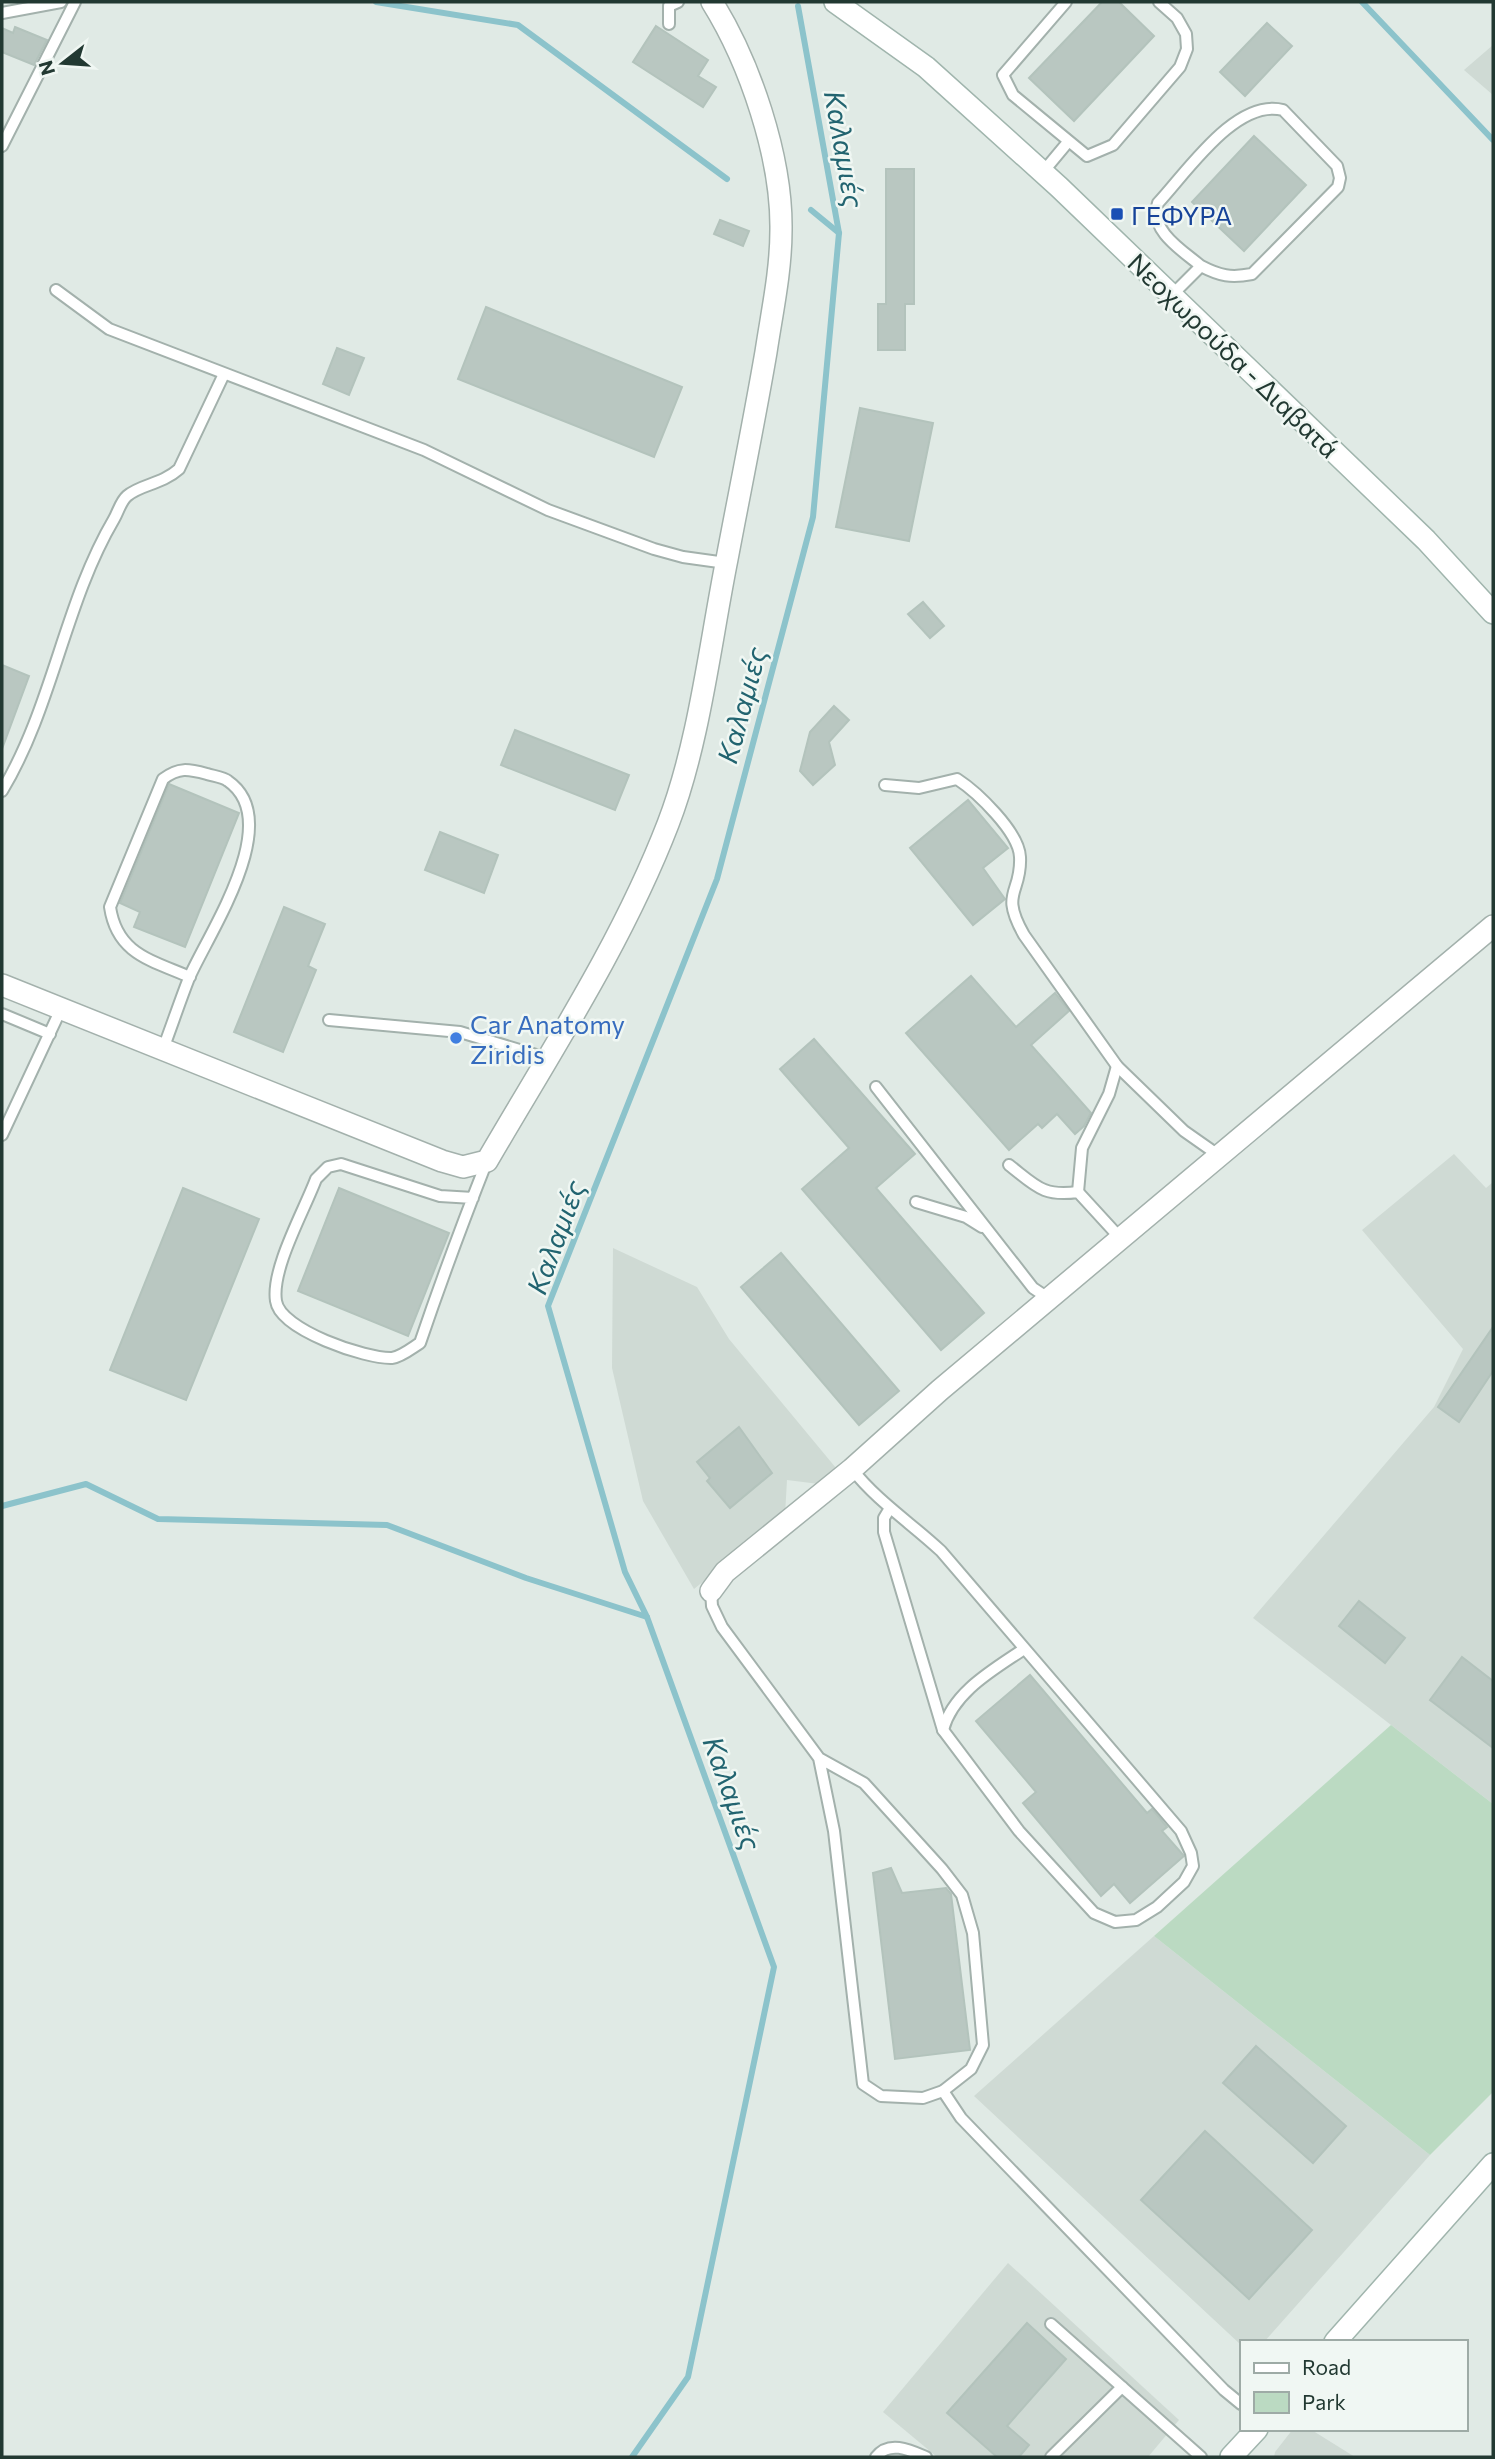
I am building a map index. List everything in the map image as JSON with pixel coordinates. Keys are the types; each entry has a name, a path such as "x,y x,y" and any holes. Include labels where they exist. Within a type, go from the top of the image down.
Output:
{"street":[{"path":"2,985 442,1161 463,1167 487,1161 635,903 669,821 687,761 726,563 777,286 781,229 778,188 761,110 728,27 712,2"},
{"name":"Νεοχωρούδα - Διαβατά","path":"835,2 926,67 1043,172 1426,540 1493,613"},
{"path":"711,1591 725,1572 852,1469 940,1390 1051,1300 1493,926"},
{"path":"1337,2340 1493,2164"},
{"path":"1231,2457 1255,2431"}],"lane":[{"path":"2,13 61,2"},
{"path":"2,146 75,2"},
{"path":"668,24 669,6 678,2"},
{"path":"1066,2 1003,75 1013,94 1087,156 1113,145 1180,66 1187,49 1186,34 1177,18 1159,2"},
{"path":"1260,108 1283,110 1337,166 1340,178 1338,187 1252,274 1234,278 1221,276 1201,266 1168,239 1157,223 1155,211 1158,203 1232,123 1260,108"},
{"path":"1043,172 1068,142"},
{"path":"1172,295 1201,266"},
{"path":"56,290 109,329 424,450 548,510 663,551 726,563"},
{"path":"2,791 13,773 48,687 98,544 126,497 167,480 178,469 224,374"},
{"path":"163,1048 190,977 237,884 248,847 248,814 239,794 227,780 186,768 174,771 163,779 110,906 113,925 130,948 190,977"},
{"path":"885,785 919,788 957,779 975,791 1014,839 1020,858 1011,901 1013,915 1117,1066 1184,1131 1221,1157"},
{"path":"2,1135 61,1009"},
{"path":"2,1014 50,1034"},
{"path":"329,1020 460,1032 546,1058"},
{"path":"1117,1066 1109,1094 1082,1148 1077,1192 1122,1240"},
{"path":"876,1087 1033,1287 1051,1300"},
{"path":"473,1198 440,1196 341,1164 328,1167 316,1179 277,1276 275,1303 282,1316 313,1335 365,1356 395,1358 420,1343 459,1228 473,1198 487,1161"},
{"path":"1009,1165 1044,1192 1058,1195 1077,1192"},
{"path":"916,1202 966,1217 990,1233"},
{"path":"852,1469 866,1488 890,1508 941,1551 1181,1831 1191,1853 1193,1866 1184,1882 1136,1920 1115,1922 1094,1913 1019,1831 943,1730 884,1532 884,1518 890,1508"},
{"path":"711,1591 712,1606 722,1627 819,1758 864,1783 962,1895 973,1933 983,2045 971,2069 943,2091 923,2098 881,2096 863,2084 834,1831 819,1758"},
{"path":"943,1730 948,1713 971,1686 1024,1649"},
{"path":"943,2091 961,2118 1224,2390 1240,2403"},
{"path":"1051,2324 1201,2457"},
{"path":"1051,2457 1122,2387"},
{"path":"876,2457 881,2451 893,2447 926,2457"}],"shaded area":[{"path":"1493,45 1493,95 1464,70"},
{"path":"1454,1154 1486,1188 1493,1182 1493,1804 1253,1618 1434,1407 1463,1349 1362,1230"},
{"path":"613,1248 697,1287 729,1339 836,1468 819,1484 787,1480 785,1515 694,1589 643,1501 612,1368"},
{"path":"1154,1936 1430,2155 1266,2340 1240,2340 1240,2344 974,2096"},
{"path":"1008,2263 1179,2420 1148,2457 937,2457 883,2412"},
{"path":"1291,2431 1313,2431 1355,2457 1274,2457"}],"green space":[{"path":"1391,1725 1493,1804 1493,2092 1430,2155 1154,1936"}],"building":[{"path":"1102,2 1119,2 1154,36 1074,121 1029,78"},
{"path":"1267,23 1292,46 1245,96 1220,72"},
{"path":"656,26 708,60 698,76 716,87 703,107 633,62"},
{"path":"15,27 47,40 34,65 2,52 2,28 13,33"},
{"path":"1254,136 1306,185 1244,251 1192,202"},
{"path":"886,169 914,169 914,304 905,304 905,350 878,350 878,304 886,304"},
{"path":"720,220 749,231 743,246 714,234"},
{"path":"486,307 682,387 654,457 458,379"},
{"path":"337,348 364,358 349,395 323,384"},
{"path":"860,408 933,423 909,541 836,527"},
{"path":"923,602 944,626 930,638 908,614"},
{"path":"2,665 29,676 2,749"},
{"path":"834,706 849,720 829,742 835,765 813,785 800,771 810,732"},
{"path":"515,730 629,775 615,810 501,765"},
{"path":"169,784 239,813 185,947 134,927 140,912 120,903"},
{"path":"968,800 1008,848 983,868 1005,899 973,925 910,848"},
{"path":"440,832 498,855 484,893 425,870"},
{"path":"284,907 325,924 308,966 316,970 283,1052 234,1032"},
{"path":"971,976 1016,1027 1055,993 1069,1011 1031,1045 1091,1113 1084,1126 1075,1134 1057,1114 1042,1128 1038,1124 1009,1150 906,1033"},
{"path":"814,1039 915,1154 876,1188 984,1313 941,1350 802,1189 849,1148 780,1069"},
{"path":"183,1188 259,1219 186,1400 110,1370"},
{"path":"339,1188 449,1233 408,1336 298,1291"},
{"path":"781,1253 899,1391 859,1425 741,1287"},
{"path":"1493,1327 1493,1371 1459,1422 1438,1407"},
{"path":"739,1427 772,1473 730,1508 707,1481 710,1478 697,1462"},
{"path":"1359,1601 1405,1638 1385,1663 1339,1626"},
{"path":"1462,1657 1493,1681 1493,1748 1430,1700"},
{"path":"1030,1675 1147,1813 1152,1809 1158,1816 1167,1827 1162,1831 1184,1856 1130,1903 1114,1884 1101,1896 1023,1803 1036,1792 976,1721"},
{"path":"891,1868 902,1893 946,1888 951,1894 970,2050 895,2059 873,1873"},
{"path":"1256,2046 1346,2126 1313,2163 1223,2083"},
{"path":"1205,2131 1312,2230 1249,2299 1141,2200"},
{"path":"1027,2323 1066,2359 1007,2426 1029,2445 1019,2457 997,2457 947,2413"}],"waterway":[{"path":"376,2 518,25 727,179"},
{"path":"1362,2 1493,140"},
{"name":"Καλαμιές","path":"632,2457 688,2377 774,1967 647,1617 625,1572 548,1306 717,879 813,517 839,233 798,6"},
{"path":"811,210 839,233"},
{"path":"2,1506 86,1484 158,1519 387,1525 526,1578 647,1617"}],"place":[{"name":"ΓΕΦΥΡΑ","path":"1117,214"},
{"name":"Car Anatomy Ziridis","path":"456,1038"}]}
